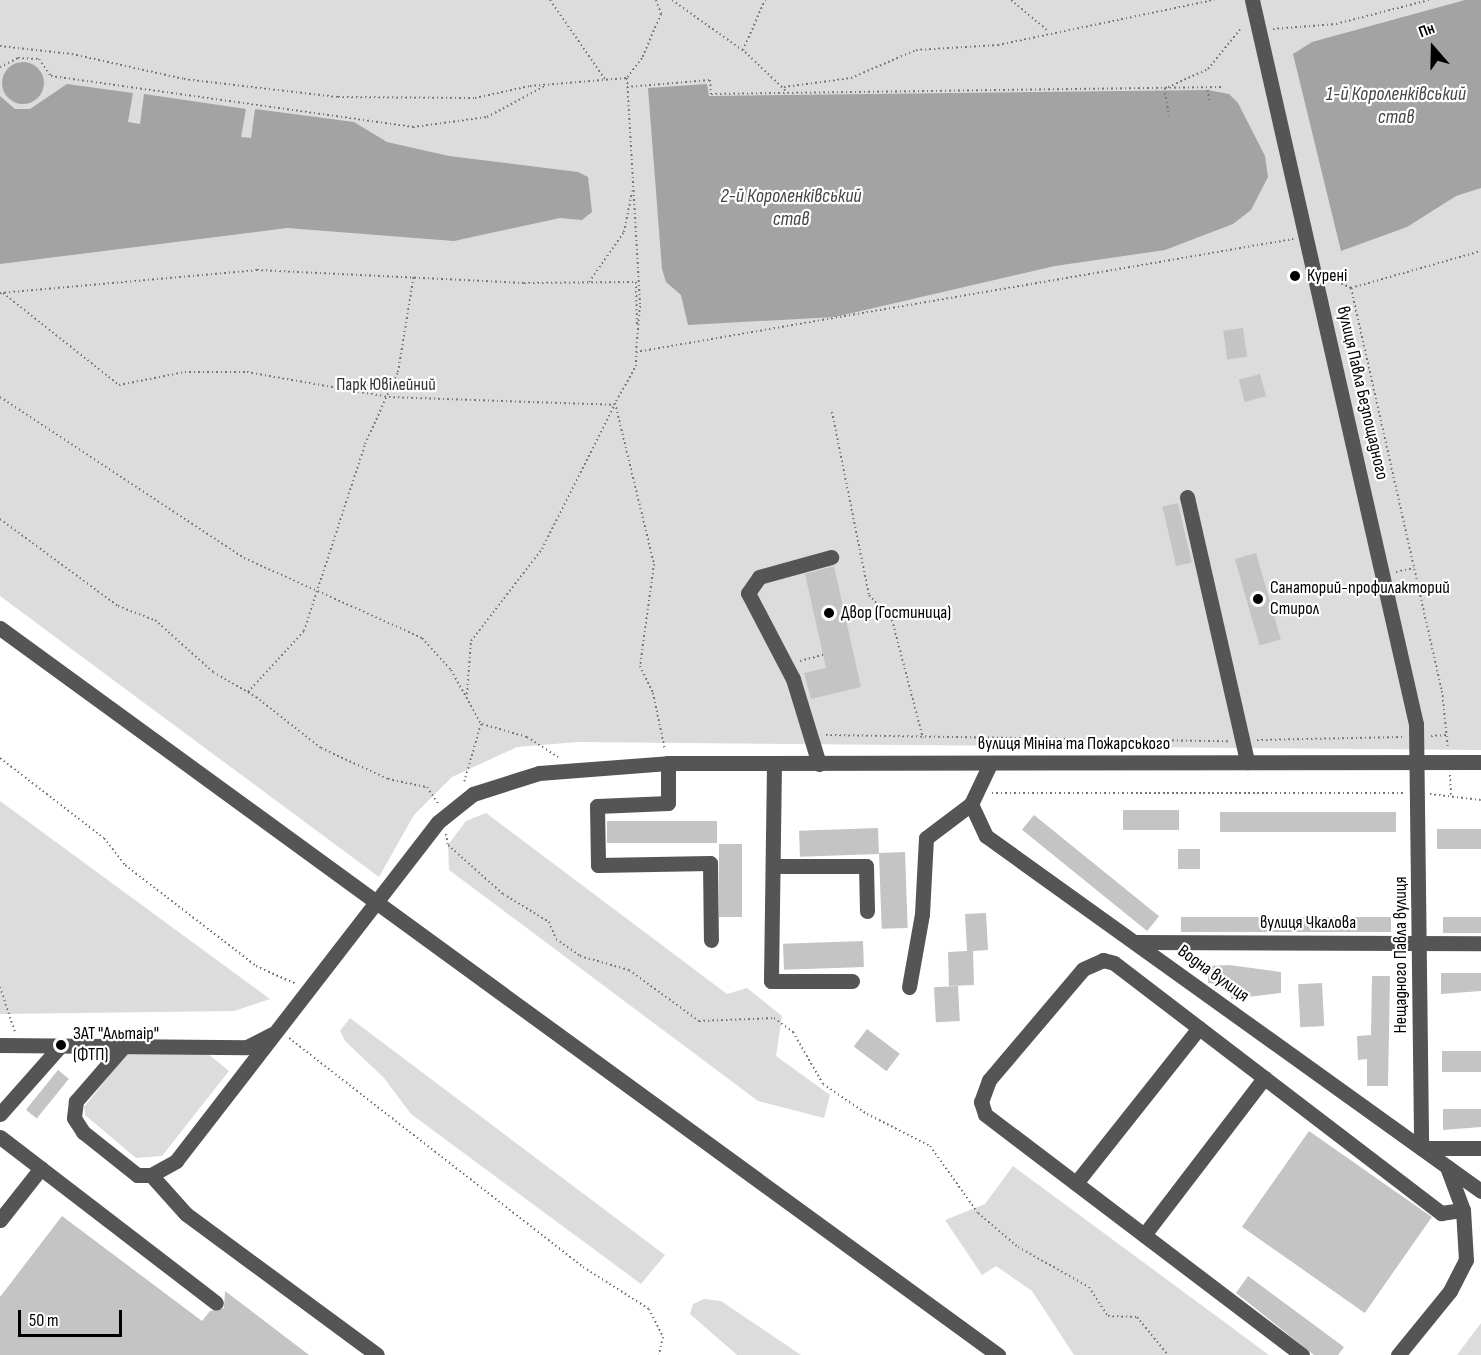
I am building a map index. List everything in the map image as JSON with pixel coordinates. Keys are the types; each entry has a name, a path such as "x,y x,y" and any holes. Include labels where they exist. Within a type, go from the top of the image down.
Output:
{"street":[{"name":"вулиця Павла Безпощадного","path":"1253,5 1384,574 1420,761"},
{"path":"1187,496 1247,762"},
{"path":"819,764 786,664 751,602 749,585 831,557"},
{"path":"0,628 998,1355"},
{"name":"Нещадного Павла вулиця","path":"1420,761 1421,1148"},
{"name":"вулиця Мініна та Пожарського","path":"151,1175 176,1161 443,818 460,802 501,783 572,767 668,764 1481,762"},
{"path":"668,764 668,803 597,806 598,865 710,863 711,939"},
{"path":"774,764 771,981 852,981"},
{"path":"909,987 922,914 926,838 974,798 990,764"},
{"name":"Водна вулиця","path":"974,798 986,836 1481,1191"},
{"path":"774,866 866,866 867,911"},
{"name":"вулиця Чкалова","path":"1136,942 1481,943"},
{"path":"1302,1355 985,1114 981,1102 989,1080 1091,962 1114,963 1441,1213 1463,1210"},
{"path":"1076,1183 1199,1028"},
{"path":"8,1045 247,1047 277,1031"},
{"path":"0,1114 61,1045"},
{"path":"123,1047 76,1101 74,1118 82,1132 136,1175 151,1175 186,1214 377,1355"},
{"path":"1144,1235 1264,1078"},
{"path":"0,1137 216,1303"},
{"path":"1421,1148 1481,1148"},
{"path":"1398,1355 1460,1276 1469,1240 1463,1210 1447,1167"},
{"path":"0,1220 41,1168"}],"path":[{"path":"550,0 606,80"},
{"path":"672,0 742,50 788,93"},
{"path":"742,50 765,0"},
{"path":"1011,0 1048,32"},
{"path":"784,87 851,78 916,50 998,45 1048,32 1214,0"},
{"path":"1259,32 1336,24 1429,0"},
{"path":"467,694 471,640 542,549 636,366 637,282 627,78 642,58 661,15 658,1"},
{"path":"1161,90 1208,69 1253,5"},
{"path":"0,46 72,54 184,79 338,97 475,98 546,85 627,78"},
{"path":"0,67 18,58 39,59 51,75 413,127 487,117 546,85"},
{"path":"627,87 710,80 711,94 1161,90 1222,87"},
{"path":"1208,90 1209,102"},
{"path":"1165,93 1169,116"},
{"path":"589,282 624,232 633,188"},
{"path":"636,352 1306,237"},
{"path":"1314,272 1351,288 1481,251"},
{"path":"1,293 257,270 637,282"},
{"path":"248,692 304,631 384,396 398,372 414,274"},
{"path":"1351,288 1414,568 1447,735 1451,797"},
{"path":"1,293 119,385 185,372 247,372 384,396 615,403"},
{"path":"0,397 152,501 244,558 316,593 422,638 467,694 481,724 460,802"},
{"path":"615,403 654,564 640,666 653,693 668,764"},
{"path":"832,412 869,595 892,620 922,738"},
{"path":"0,519 118,606 155,620 213,672 248,692 321,748 388,779 426,787 443,818 448,845 503,894 549,922 556,939 580,956 629,970 699,1021 774,1018 793,1032 824,1084 867,1114 930,1146 978,1213 1018,1247 1089,1287 1108,1316 1137,1317 1168,1355"},
{"path":"1384,574 1414,568"},
{"path":"786,664 823,654"},
{"path":"481,724 527,736 572,767"},
{"path":"811,735 1242,741 1447,735"},
{"path":"0,758 104,838 125,865 256,966 309,989"},
{"path":"974,798 1420,793 1481,800"},
{"path":"0,987 14,1018 8,1045"},
{"path":"277,1031 583,1267 650,1309 663,1337 659,1355"}],"green space":[{"name":"Парк Ювілейний","path":"0,0 1481,0 1481,750 578,742 517,747 452,777 414,815 379,877 0,596"},
{"path":"0,801 270,999 234,1011 0,1014"},
{"path":"486,813 727,994 747,988 782,1016 776,1056 830,1095 824,1118 758,1101 449,870 448,845 466,821"},
{"path":"350,1018 665,1255 641,1284 411,1114 384,1078 345,1041 340,1031"},
{"path":"203,1050 229,1071 162,1156 136,1158 85,1115 84,1107 129,1051"},
{"path":"1013,1166 1269,1355 1074,1355 1032,1291 996,1266 982,1275 945,1220 985,1204"},
{"path":"704,1299 721,1301 801,1355 737,1355 690,1314 693,1304"},
{"path":"1481,1323 1481,1355 1457,1355"}],"water":[{"name":"1-й Короленківський став","path":"1465,0 1481,0 1481,188 1456,196 1407,227 1341,251 1293,54 1312,42"},
{"path":"23,62 38,68 44,83 38,98 23,104 8,98 2,83 8,68"},
{"path":"67,84 133,93 128,122 140,124 144,94 246,109 241,137 251,138 255,109 354,122 387,142 449,156 578,172 588,177 592,212 582,220 560,218 454,241 287,228 0,264 0,96 15,109 30,109"},
{"name":"2-й Короленківський став","path":"707,84 709,96 1208,90 1229,94 1238,103 1265,156 1268,177 1251,210 1233,224 1165,250 1055,266 835,317 688,325 681,295 666,282 662,269 648,88"}],"building":[{"path":"1243,328 1247,357 1227,360 1223,331"},
{"path":"1260,374 1266,396 1245,402 1239,380"},
{"path":"1178,503 1192,562 1176,566 1162,507"},
{"name":"Санаторий-профилакторий Стирол","path":"1256,553 1281,640 1260,646 1235,559"},
{"name":"Двор (Гостиница)","path":"834,566 861,687 811,699 804,673 826,668 805,574"},
{"path":"1123,810 1179,810 1179,830 1123,830"},
{"path":"1220,812 1396,812 1396,832 1220,832"},
{"path":"1034,815 1159,916 1147,931 1022,830"},
{"path":"607,821 717,821 717,843 607,843"},
{"path":"878,828 879,854 800,857 799,831"},
{"path":"1437,829 1481,829 1481,849 1437,849"},
{"path":"719,844 742,844 742,917 719,917"},
{"path":"1178,849 1200,849 1200,869 1178,869"},
{"path":"905,852 908,928 882,929 879,853"},
{"path":"986,913 988,950 973,951 974,985 949,986 948,952 967,951 965,914"},
{"path":"1181,917 1391,917 1391,932 1181,932"},
{"path":"1443,917 1481,917 1481,933 1443,933"},
{"path":"863,941 864,967 784,970 783,944"},
{"path":"1229,965 1281,972 1281,993 1231,999 1232,986 1208,983 1208,966"},
{"path":"1441,973 1481,973 1481,991 1441,994"},
{"path":"1372,976 1390,976 1388,1086 1367,1086 1367,1059 1358,1060 1357,1036 1371,1035"},
{"path":"1322,983 1324,1026 1300,1027 1298,984"},
{"path":"958,986 960,1021 936,1022 934,987"},
{"path":"867,1029 900,1054 887,1071 854,1047"},
{"path":"1442,1051 1481,1051 1481,1072 1442,1072"},
{"path":"58,1070 69,1079 37,1118 26,1110"},
{"path":"1443,1109 1481,1109 1481,1127 1443,1130"},
{"path":"1309,1131 1432,1217 1365,1313 1242,1227"},
{"path":"62,1216 202,1321 210,1311 224,1308 225,1291 309,1355 0,1355 0,1297"},
{"path":"1248,1276 1344,1347 1338,1355 1314,1355 1236,1293"}],"place":[{"name":"Курені","path":"1295,276"},
{"name":"Санаторий-профилакторий Стирол","path":"1258,599"},
{"name":"Двор (Гостиница)","path":"829,613"},
{"name":"ЗАТ \"Альтаір\" (ФТП)","path":"61,1045"}]}
